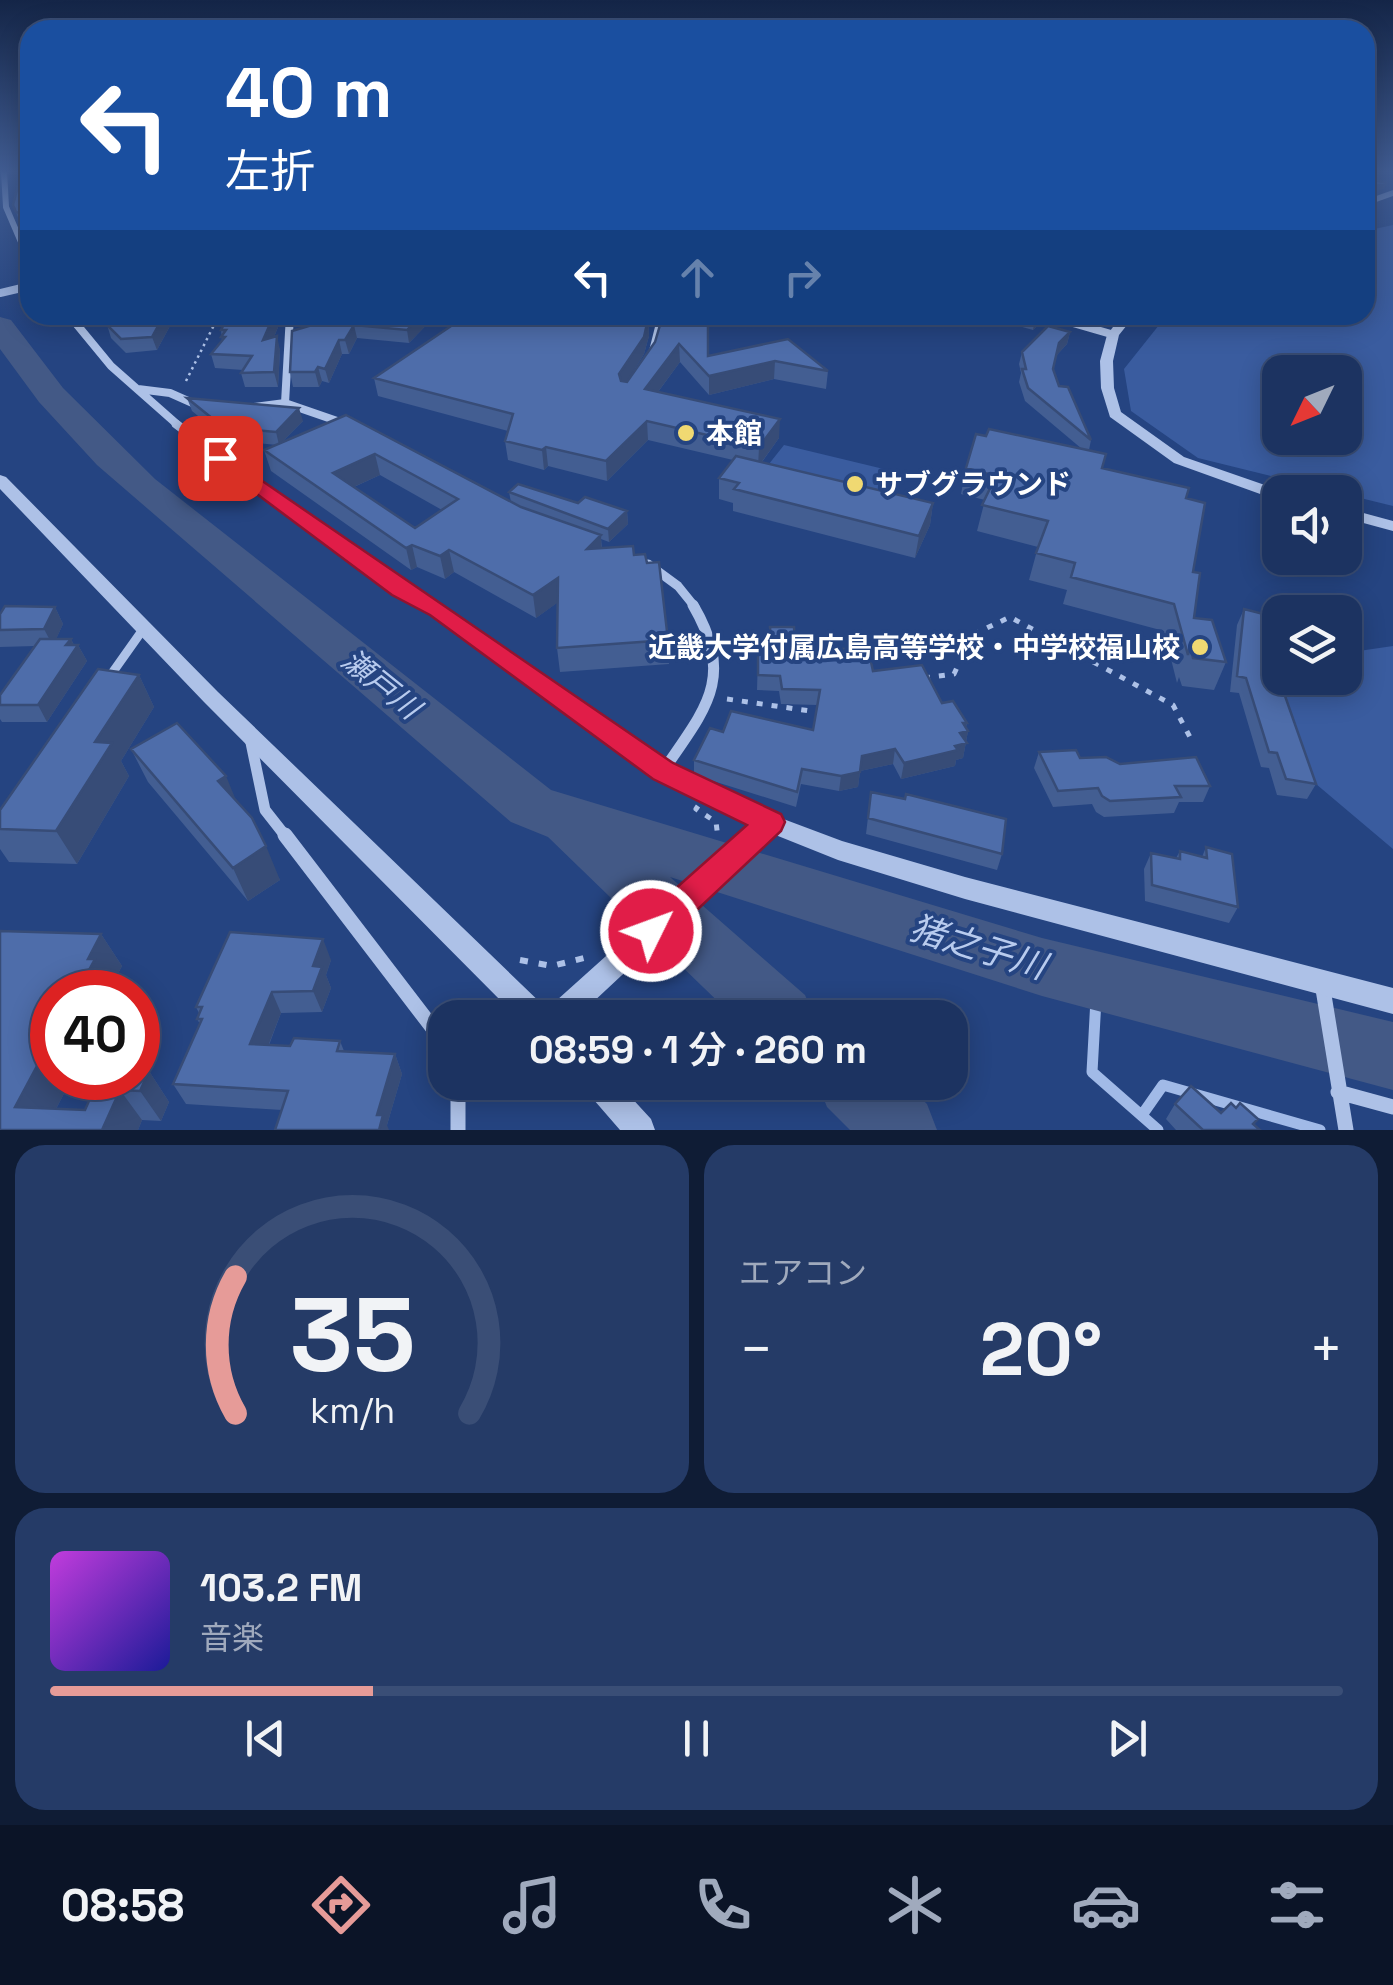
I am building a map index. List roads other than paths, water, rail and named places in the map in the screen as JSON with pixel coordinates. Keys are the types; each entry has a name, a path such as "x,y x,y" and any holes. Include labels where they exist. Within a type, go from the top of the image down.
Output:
{"street":[{"path":"78,325 138,390 310,524 663,771 764,828 1323,994 1393,1001"},
{"path":"285,403 289,325"},
{"path":"1082,325 1111,334"},
{"path":"1120,325 1111,334 1109,400 1126,425 1196,468 1262,490"},
{"path":"138,390 170,392 203,407"},
{"path":"243,408 285,403 354,426"},
{"path":"0,480 519,1000"},
{"path":"1362,518 1393,526"},
{"path":"628,556 657,568 694,600 714,652 712,697 663,771"},
{"path":"249,732 265,810 428,1022"},
{"path":"575,1000 764,828"},
{"path":"1323,994 1346,1130"},
{"path":"1338,1092 1393,1106"},
{"path":"458,1100 458,1130"},
{"path":"613,1100 640,1130"}],"lane":[{"path":"650,358 658,325"},
{"path":"106,682 144,628"}],"waterway":[{"name":"瀬戸川","path":"0,326 51,395 142,487 531,806 568,821 762,1000"},
{"name":"猪之子川","path":"582,826 1042,967 1393,1056"},
{"path":"1097,981 1092,1072 1158,1130"},
{"path":"1142,1115 1163,1085 1320,1130"},
{"name":"瀬戸川","path":"870,1100 901,1130"}],"place":[{"name":"本館","path":"686,433"},
{"name":"サブグラウンド","path":"855,484"},
{"name":"近畿大学付属広島高等学校・中学校福山校","path":"1200,647"}]}
